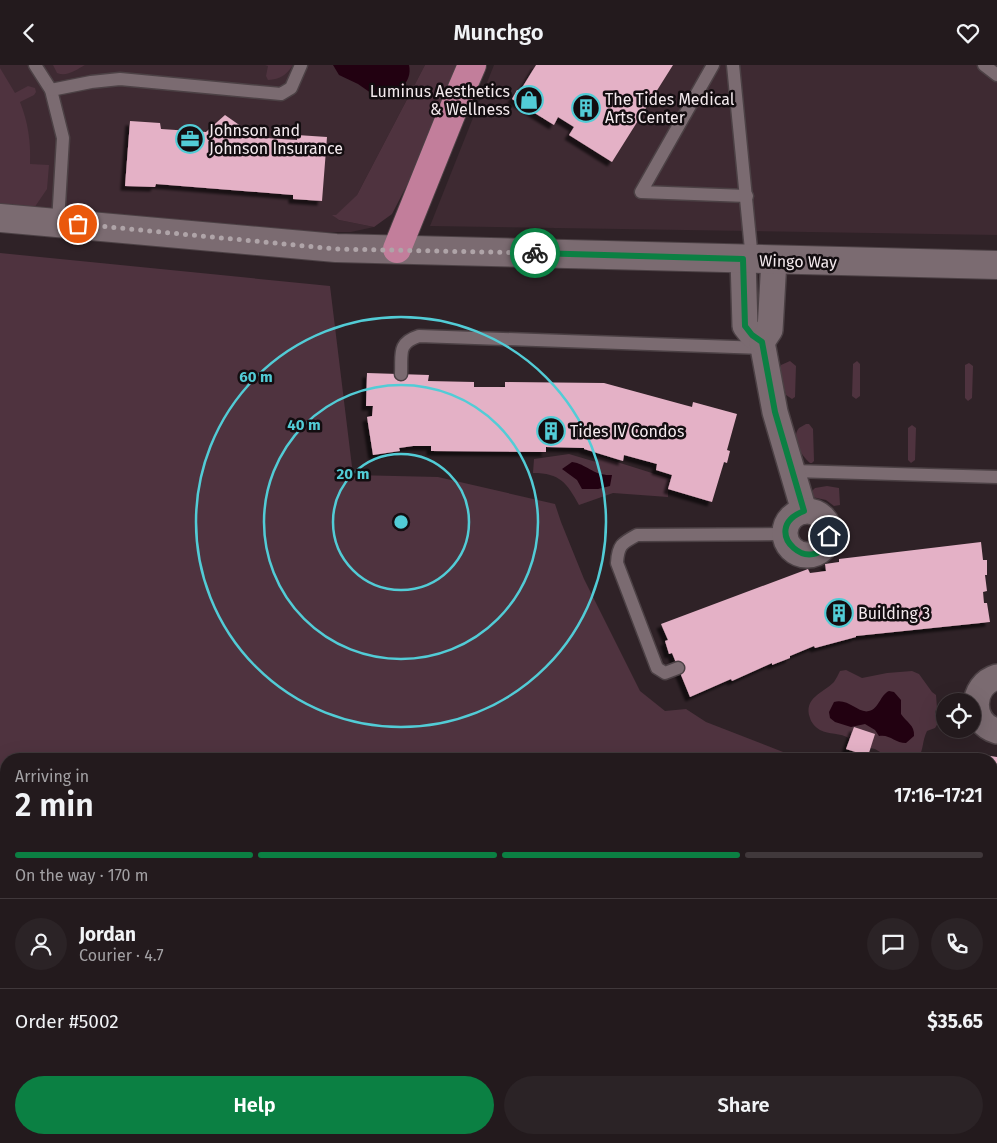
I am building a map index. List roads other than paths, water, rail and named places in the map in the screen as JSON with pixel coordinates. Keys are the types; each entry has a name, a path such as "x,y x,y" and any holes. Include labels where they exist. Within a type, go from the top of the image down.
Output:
{"highway":[{"path":"396,249 472,65"}],"street":[{"name":"Wingo Way","path":"0,218 336,249 997,265"},
{"path":"756,260 770,330 762,345 775,412 804,511"},
{"path":"804,511 814,512 826,521 829,536 824,547 811,555 802,554 790,546 786,534 787,525 791,518 804,511"},
{"path":"997,677 984,684 978,691 976,700 976,709 979,717 985,725 997,731"}],"lane":[{"path":"35,65 51,90 63,138 58,222"},
{"path":"51,90 91,82 120,79 281,94 291,88 301,65"},
{"path":"713,65 641,191 747,196"},
{"path":"733,65 756,260"},
{"path":"984,65 997,75"},
{"path":"401,374 403,347 408,339 419,336 762,345"},
{"path":"793,471 997,477"},
{"path":"678,668 665,673 657,668 617,563 618,552 623,542 637,535 786,534"}],"place":[{"name":"Luminus Aesthetics & Wellness","path":"529,100"},
{"name":"The Tides Medical Arts Center","path":"586,108"},
{"name":"Johnson and Johnson Insurance","path":"190,139"},
{"name":"Tides IV Condos","path":"551,431"},
{"name":"Building 3","path":"839,613"}]}
